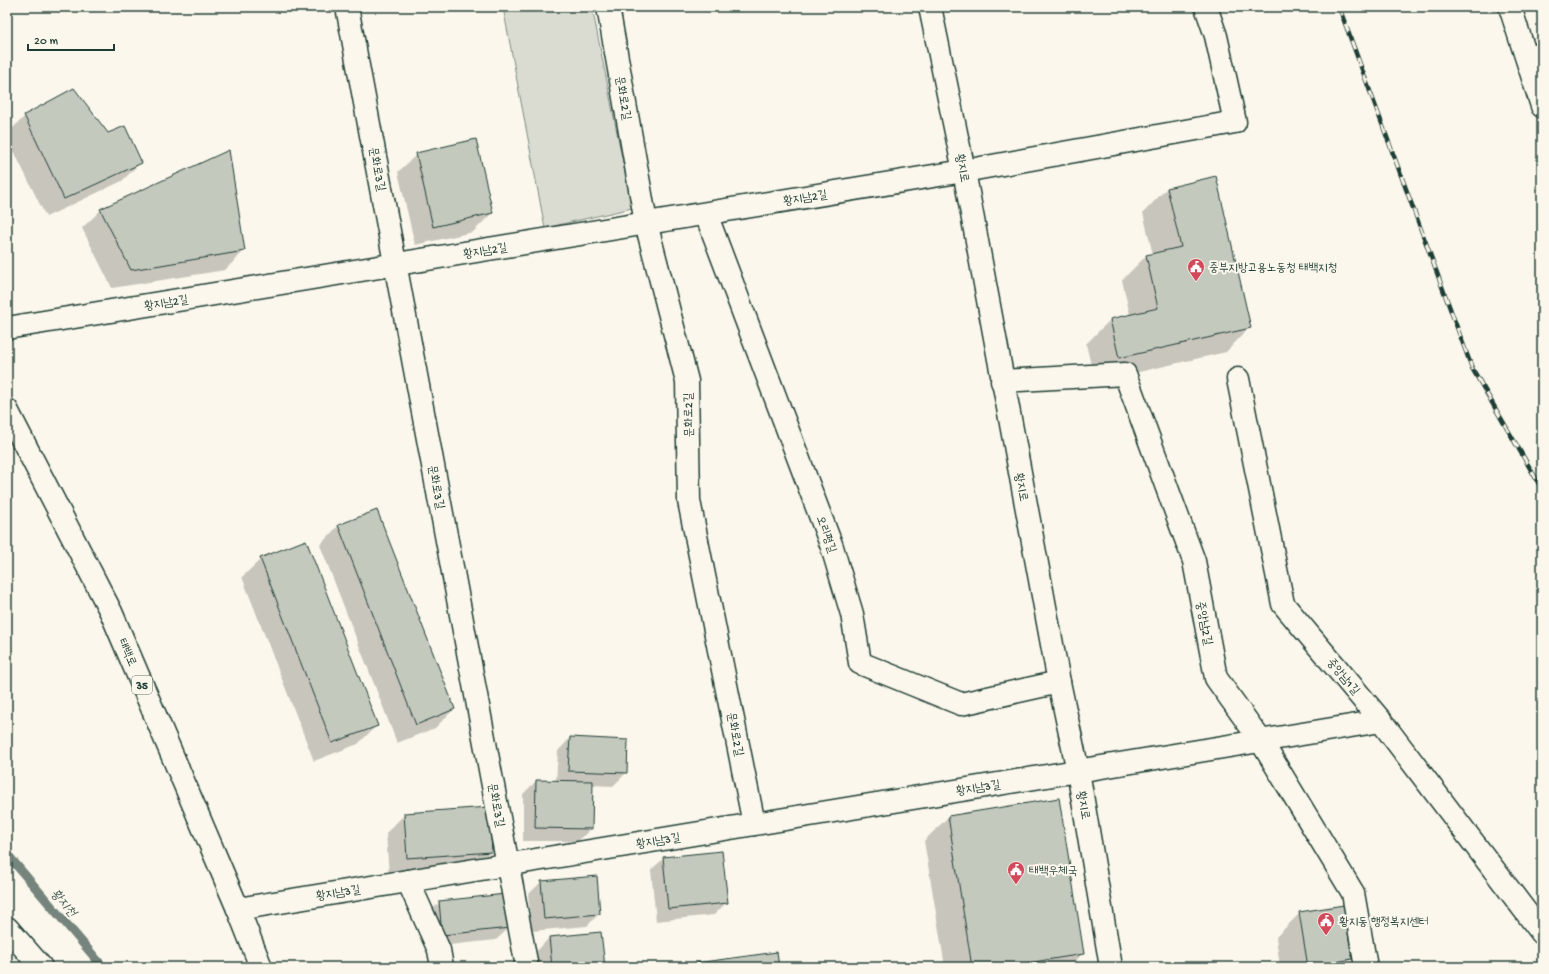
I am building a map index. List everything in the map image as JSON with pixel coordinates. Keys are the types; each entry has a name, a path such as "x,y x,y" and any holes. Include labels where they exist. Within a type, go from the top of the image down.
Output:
{"street":[{"name":"문화로3길","path":"348,7 527,967"},
{"name":"문화로2길","path":"608,7 646,223 687,381 689,501 754,824"},
{"name":"황지로","path":"930,7 964,171 1059,682 1078,771 1111,967"},
{"name":"황지남2길","path":"7,328 964,171 1235,122 1216,36 1206,7"},
{"path":"1510,7 1542,106"},
{"path":"1532,72 1542,53"},
{"name":"오리평길","path":"706,214 832,547 852,614 860,662 961,704 1059,682"},
{"name":"중앙남2길","path":"1002,381 1125,374 1194,561 1216,678 1261,741 1353,893 1366,967"},
{"name":"중앙남1길","path":"1238,379 1283,604 1381,721 1542,933"},
{"name":"태백로","path":"7,410 111,612 238,909 261,967"},
{"name":"황지남3길","path":"238,909 1381,721"},
{"path":"408,881 439,950 442,967"},
{"path":"7,928 41,967"}],"shaded area":[{"path":"503,7 592,7 632,208 545,228"}],"building":[{"path":"74,88 108,133 125,126 142,163 64,199 24,115"},
{"path":"476,139 493,213 433,227 416,153"},
{"path":"229,150 245,251 131,270 100,209"},
{"name":"중부지방고용노동청 태백지청","path":"1216,176 1251,328 1119,358 1110,319 1158,308 1146,255 1181,247 1167,188"},
{"path":"377,510 455,709 416,725 338,525"},
{"path":"306,540 378,726 332,743 260,558"},
{"path":"570,737 628,740 627,773 568,771"},
{"path":"536,780 593,781 592,829 535,828"},
{"name":"태백우체국","path":"1059,798 1084,954 1002,967 972,967 948,816"},
{"path":"489,807 492,852 407,858 404,813"},
{"path":"722,851 728,903 668,909 663,857"},
{"path":"597,876 600,914 544,919 541,881"},
{"path":"506,894 510,928 442,935 439,901"},
{"name":"황지동 행정복지센터","path":"1344,905 1352,959 1308,967 1299,912"},
{"path":"601,932 605,967 552,967 549,937"},
{"path":"777,952 779,967 697,967 696,963"}],"waterway":[{"name":"황지천","path":"7,854 103,967"}],"railway":[{"path":"1339,7 1472,368 1542,489"}],"place":[{"name":"중부지방고용노동청 태백지청","path":"1196,282"},
{"name":"태백우체국","path":"1016,885"},
{"name":"황지동 행정복지센터","path":"1326,936"}]}
